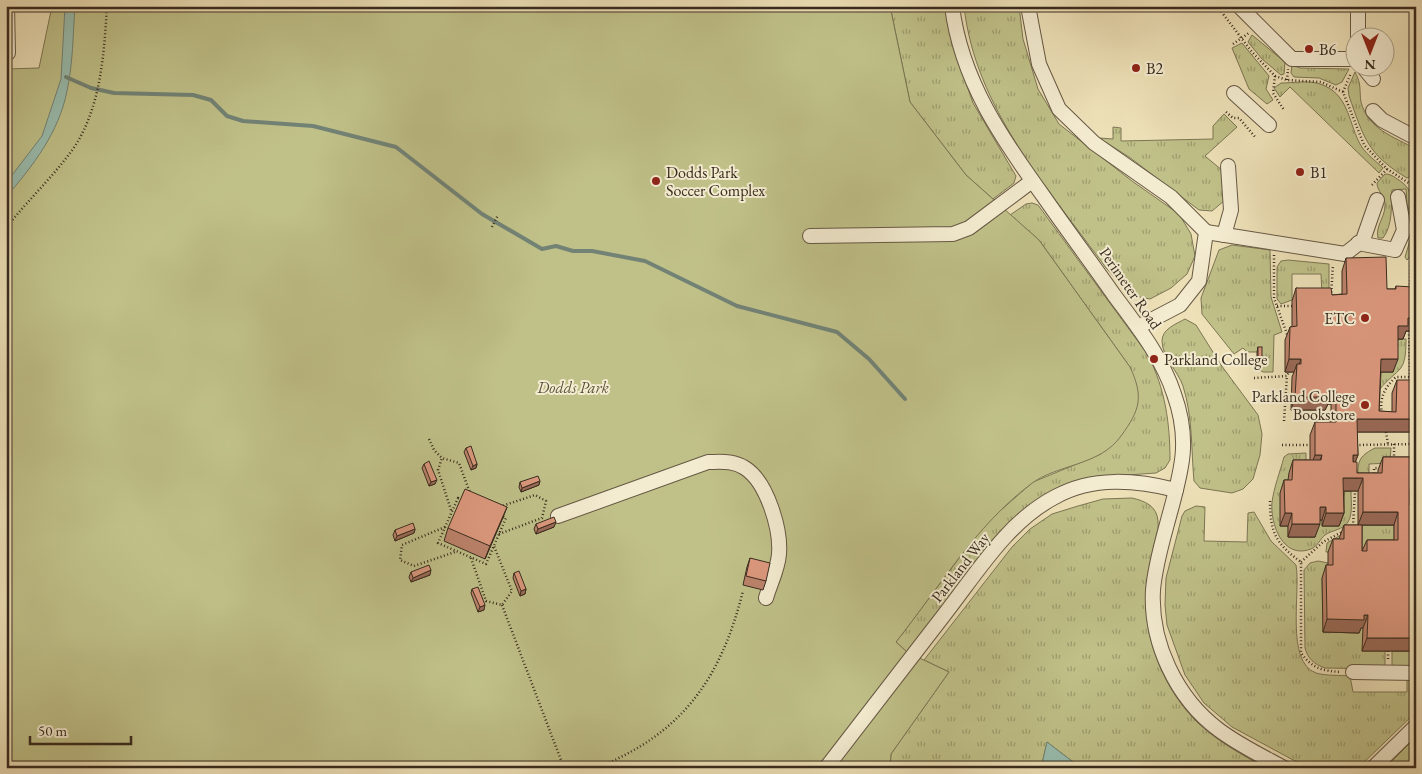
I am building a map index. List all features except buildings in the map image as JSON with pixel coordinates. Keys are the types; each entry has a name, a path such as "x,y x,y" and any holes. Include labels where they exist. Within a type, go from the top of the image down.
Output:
{"street":[{"path":"7,6 8,53"},
{"name":"Perimeter Road","path":"952,6 958,38 976,91 988,116 1032,181 1138,327 1167,374 1180,418 1184,458 1161,547 1153,588 1154,614 1166,662 1180,688 1202,716 1244,746 1284,768"},
{"path":"1028,6 1039,64 1058,109 1094,143 1171,196 1206,232 1346,254 1363,240 1377,200"},
{"path":"1239,6 1292,58 1344,64"},
{"path":"1358,6 1358,28"},
{"path":"1234,93 1269,125"},
{"path":"1373,111 1382,120 1416,138"},
{"path":"1224,235 1231,210 1228,166"},
{"path":"810,236 953,234 969,228 1032,181"},
{"path":"1358,243 1394,250 1404,230 1398,197"},
{"path":"1138,327 1180,305 1198,281 1206,232"},
{"path":"558,516 708,462 729,462 744,467 756,477 773,512 779,532 779,556 766,598"},
{"name":"Parkland Way","path":"826,768 996,549 1032,511 1055,496 1090,484 1126,481 1176,490"},
{"path":"1353,672 1416,673"},
{"path":"1373,768 1416,726"}],"path":[{"path":"6,228 72,149 87,124 106,39 107,6"},
{"path":"1217,6 1252,52 1275,76 1287,80 1321,82 1343,92 1364,145 1388,169 1412,185 1416,197"},
{"path":"1233,44 1243,39 1250,32"},
{"path":"1275,76 1273,93 1284,110"},
{"path":"1343,92 1351,78"},
{"path":"1226,112 1233,118 1239,118 1256,138"},
{"path":"1372,185 1388,169"},
{"path":"1412,185 1416,177"},
{"path":"492,227 498,215"},
{"path":"1274,255 1274,298 1289,339"},
{"path":"1410,296 1411,266 1416,256"},
{"path":"1330,298 1332,295 1333,261"},
{"path":"1405,266 1411,266"},
{"path":"1277,306 1292,306"},
{"path":"1409,331 1410,377"},
{"path":"1284,421 1288,374"},
{"path":"1254,378 1296,374"},
{"path":"1383,417 1382,398 1387,386 1396,377 1416,377"},
{"path":"1386,432 1388,444"},
{"path":"429,439 434,450 442,458 459,463 475,505"},
{"path":"1394,444 1394,468"},
{"path":"1355,453 1354,445 1416,444"},
{"path":"1282,445 1310,445"},
{"path":"442,458 438,470 452,512"},
{"path":"1374,486 1374,468 1388,468"},
{"path":"1353,672 1318,669 1310,665 1301,653 1300,562 1323,542 1354,525 1355,491"},
{"path":"489,511 536,495 546,501 542,518 499,534"},
{"path":"458,498 475,505 506,518 486,564 438,543 458,498"},
{"path":"1270,501 1270,518 1275,536 1282,549 1300,562"},
{"path":"445,527 402,545 400,560 414,566 456,551"},
{"path":"494,546 512,591 502,605"},
{"path":"471,558 486,601 502,605"},
{"path":"596,768 650,740 670,724 703,689 727,646 743,591"},
{"path":"502,605 564,768"}],"green space":[{"name":"Dodds Park","path":"52,6 890,6 910,102 966,175 1039,240 1130,367 1137,387 1138,403 1136,411 1121,436 1112,446 1090,459 1041,477 992,519 959,558 896,642 907,652 949,672 891,754 890,768 6,768 6,69 39,68"},
{"path":"890,6 947,6 959,63 973,103 1016,176 1014,183 993,199 966,175 910,102"},
{"path":"964,6 1019,6 1023,39 1038,89 1059,124 1132,181 1179,214 1191,234 1195,256 1187,274 1171,288 1150,299 1140,297 1122,285 1106,268 1038,177 998,113 983,79 971,43"},
{"path":"1252,35 1285,62 1284,74 1281,75 1262,59 1248,42"},
{"path":"1242,43 1269,76 1266,89 1273,100 1267,104 1249,89 1232,48"},
{"path":"1292,65 1300,68 1344,69 1344,78 1342,82 1336,85 1319,78 1294,77 1291,73"},
{"path":"1352,78 1358,78 1361,102 1369,119 1383,131 1416,149 1416,169 1412,176 1407,178 1375,153 1363,134 1349,96 1348,88"},
{"path":"1281,83 1316,83 1329,88 1336,94 1346,108 1361,146 1383,168 1379,173 1290,87 1280,97 1274,88"},
{"path":"1224,114 1237,127 1205,156 1223,171 1225,200 1212,211 1199,210 1129,157 1099,138 1113,139 1113,127 1121,128 1121,141 1213,139 1213,126"},
{"path":"1385,174 1399,180 1406,187 1414,203 1417,221 1416,250 1407,260 1405,257 1414,227 1407,204 1406,189 1392,190 1391,215 1388,227 1383,238 1378,238 1377,234 1385,210 1385,203 1377,183"},
{"path":"1026,204 1038,205 1148,355 1159,380 1165,406 1169,432 1170,460 1165,468 1156,473 1113,476 1057,489 907,652 896,642 984,525 1033,482 1101,454 1130,367 1039,240 1010,215"},
{"path":"1232,245 1270,250 1271,297 1282,332 1274,335 1273,372 1263,372 1256,368 1257,365 1260,365 1260,352 1247,352 1243,348 1234,354 1202,314 1201,298 1219,250"},
{"path":"1281,261 1329,264 1329,295 1322,295 1321,274 1292,274 1292,300 1281,304 1277,299 1277,267"},
{"path":"1185,319 1196,325 1221,365 1258,415 1262,434 1260,455 1253,479 1243,489 1232,493 1200,488 1194,481 1190,422 1186,398 1181,380 1167,358 1162,341 1167,330"},
{"path":"1393,339 1406,339 1405,359 1400,369 1379,390 1377,372"},
{"path":"1375,448 1391,448 1390,463 1369,464 1369,486 1358,486 1359,463 1364,455"},
{"path":"1306,453 1306,473 1288,526 1288,537 1315,537 1315,520 1322,520 1338,491 1351,491 1351,515 1346,525 1325,535 1313,548 1301,551 1286,545 1280,538 1273,520 1272,502 1284,457 1288,454"},
{"path":"1132,498 1150,505 1158,521 1158,538 1148,580 1146,607 1152,644 1166,680 1187,711 1199,724 1223,742 1266,768 1081,768 1047,742 1041,768 890,768 891,754 949,672 924,660 1012,547 1030,529 1052,514 1103,499"},
{"path":"1196,506 1205,507 1204,541 1247,542 1248,513 1254,512 1271,541 1296,565 1297,641 1300,655 1306,666 1320,674 1350,676 1353,692 1407,692 1407,681 1416,679 1416,712 1358,768 1313,768 1295,761 1232,727 1204,703 1185,675 1167,625 1165,605 1166,578 1182,516 1185,511"},
{"path":"1358,525 1394,525 1394,553 1326,552 1327,543"},
{"path":"1318,561 1328,563 1328,578 1322,578 1323,632 1363,628 1385,651 1385,669 1325,668 1315,663 1308,655 1305,648 1304,570 1310,563"},
{"path":"1392,651 1416,651 1416,668 1392,666"},
{"path":"1416,737 1416,768 1385,768"}],"shaded area":[{"path":"65,6 75,6 70,70 63,106 44,148 6,197 6,183 42,136 61,79"},
{"path":"1047,742 1081,768 1041,768"}],"waterway":[{"path":"66,77 91,88 114,93 193,95 211,100 227,116 243,121 313,126 396,147 482,214 542,249 556,246 573,251 592,251 645,261 737,306 837,332 869,359 905,399"}],"place":[{"name":"B6","path":"1309,49"},
{"name":"B2","path":"1136,68"},
{"name":"B1","path":"1300,172"},
{"name":"Dodds Park Soccer Complex","path":"656,181"},
{"name":"ETC","path":"1365,318"},
{"name":"Parkland College","path":"1154,359"},
{"name":"Parkland College Bookstore","path":"1365,405"}]}
